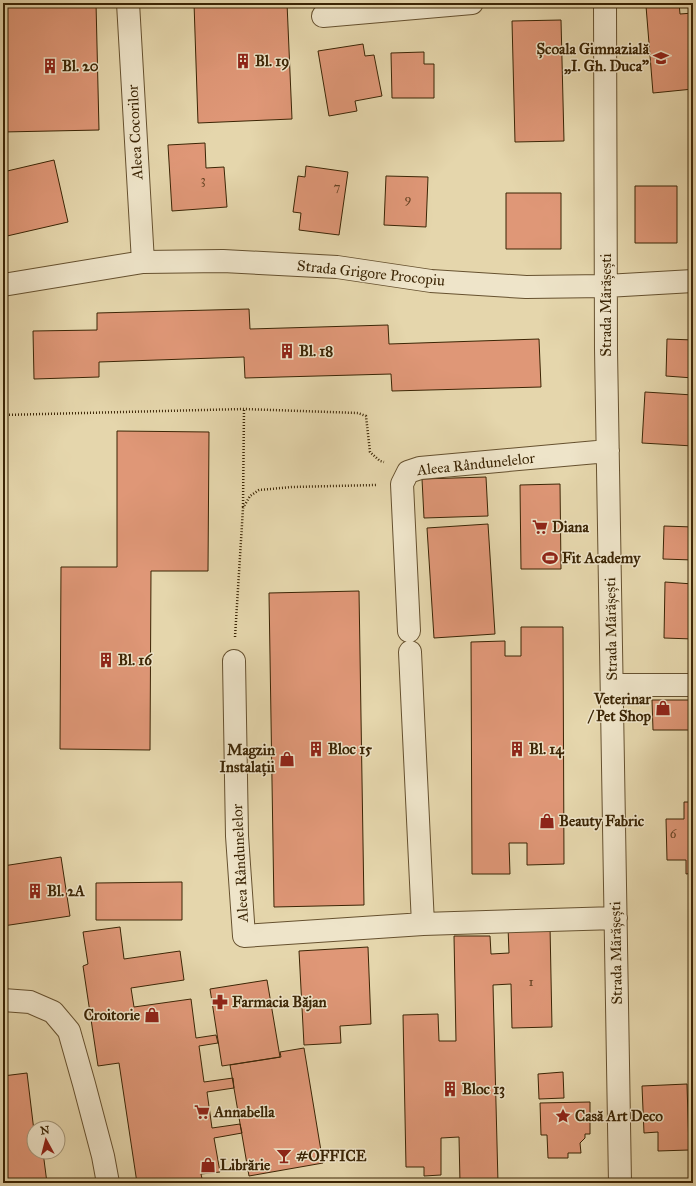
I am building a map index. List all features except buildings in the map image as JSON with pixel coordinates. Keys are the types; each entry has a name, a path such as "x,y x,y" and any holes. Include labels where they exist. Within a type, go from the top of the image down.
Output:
{"street":[{"name":"Aleea Cocorilor","path":"128,3 143,262"},
{"path":"323,16 393,6 472,3"},
{"name":"Strada Mărășești","path":"605,3 606,349 620,1183"},
{"name":"Strada Grigore Procopiu","path":"3,285 143,262 223,261 330,266 430,281 526,287 606,286 693,281"},
{"name":"Aleea Rândunelelor","path":"423,924 402,484 408,472 420,468 608,451"},
{"name":"Aleea Rândunelelor","path":"234,660 237,836 244,936 423,924 616,918"},
{"path":"612,685 693,686"},
{"path":"3,1000 30,1002 53,1012 69,1031 99,1142 108,1183"}],"path":[{"path":"3,400 3,431"},
{"path":"3,415 244,410 358,413 366,416 370,452 380,461 420,468"},
{"path":"234,660 242,508 244,410"},
{"path":"242,508 250,496 259,490 292,487 402,484"}],"place":[{"name":"Școala Gimnazială „I. Gh. Duca”","path":"661,58"},
{"name":"Bl. 19","path":"243,61"},
{"name":"Bl. 20","path":"50,66"},
{"name":"Bl. 18","path":"287,351"},
{"name":"Diana","path":"540,527"},
{"name":"Fit Academy","path":"550,558"},
{"name":"Bl. 16","path":"106,660"},
{"name":"Veterinar / Pet Shop","path":"663,708"},
{"name":"Bloc 15","path":"316,749"},
{"name":"Bl. 14","path":"517,749"},
{"name":"Magzin Instalații","path":"287,759"},
{"name":"Beauty Fabric","path":"547,821"},
{"name":"Bl. 2A","path":"35,891"},
{"name":"Farmacia Băjan","path":"220,1002"},
{"name":"Croitorie","path":"152,1015"},
{"name":"Bloc 13","path":"450,1089"},
{"name":"Annabella","path":"202,1112"},
{"name":"Casă Art Deco","path":"563,1116"},
{"name":"#OFFICE","path":"284,1156"},
{"name":"Librărie","path":"208,1165"}]}
